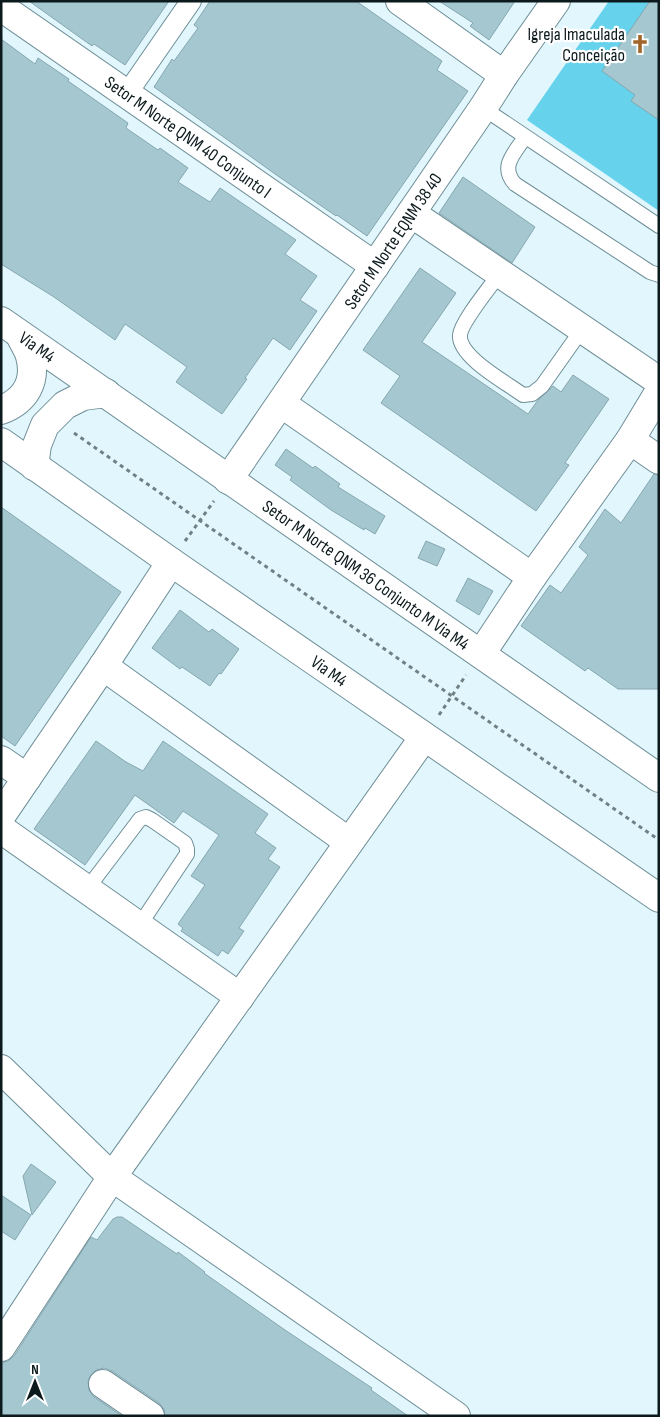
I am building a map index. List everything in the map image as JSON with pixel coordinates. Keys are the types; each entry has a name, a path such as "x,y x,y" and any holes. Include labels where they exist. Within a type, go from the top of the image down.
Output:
{"street":[{"path":"126,95 191,1"},
{"path":"400,1 504,75"},
{"name":"Setor M Norte EQNM 38 40","path":"228,480 282,404 556,1"},
{"name":"Setor M Norte QNM 40 Conjunto I","path":"1,7 375,266"},
{"path":"411,213 659,380"},
{"path":"1,410 10,407 27,392 33,374 30,356 11,328"},
{"name":"Via M4","path":"11,328 73,372"},
{"name":"Setor M Norte QNM 36 Conjunto M Via M4","path":"73,372 106,393 228,480 659,778"},
{"path":"481,654 532,577 630,440 659,392"},
{"path":"34,466 37,445 45,425 65,405 83,396 106,393"},
{"path":"282,404 532,577"},
{"path":"630,440 659,460"},
{"name":"Via M4","path":"1,442 171,562 659,898"},
{"path":"1,816 171,562"},
{"path":"103,666 349,842"},
{"path":"1,1346 112,1177 424,737"},
{"path":"1,760 27,778"},
{"path":"1,829 240,997"},
{"path":"1,1069 112,1177 456,1416"},
{"path":"103,1384 150,1416"}],"lane":[{"path":"483,108 659,226"},
{"path":"525,137 508,164 508,173 515,184 650,272 659,275"},
{"path":"500,273 464,325 460,336 462,346 472,358 523,395 532,394 542,386 583,328"},
{"path":"87,889 140,819 146,817 152,820 185,843 187,854 139,926"}],"path":[{"path":"52,418 659,840"},
{"path":"171,562 228,480"},
{"path":"424,737 481,654"}],"shaded area":[{"path":"609,1 659,1 659,211 527,120"}],"building":[{"path":"29,1 169,1 125,65 94,44 92,46"},
{"path":"210,1 356,1 442,61 437,70 468,91 367,236 275,174 154,87 172,59 174,61 198,28 194,25"},
{"path":"439,1 515,1 489,40 470,26 473,23"},
{"name":"Igreja Imaculada Conceição","path":"650,1 659,1 659,120 631,101 635,95 602,71"},
{"path":"1,39 35,64 38,58 69,79 68,81 128,123 126,128 158,150 160,148 188,168 178,182 210,202 220,188 296,240 285,254 317,276 300,300 317,311 290,350 273,338 222,414 176,382 187,367 125,324 115,340 54,297 1,264"},
{"path":"463,177 535,227 512,263 439,213"},
{"path":"420,268 456,293 422,342 528,414 538,400 553,386 561,392 573,375 609,399 565,463 569,465 536,511 381,403 400,376 363,350"},
{"path":"286,449 313,468 315,466 340,484 338,487 385,516 375,534 365,528 364,530 331,510 290,480 292,477 275,465"},
{"path":"654,474 659,475 659,689 618,689 588,668 585,671 521,626 550,585 561,593 588,555 579,547 605,509 621,523"},
{"path":"1,507 121,592 15,746 1,736"},
{"path":"426,541 445,549 437,566 418,558"},
{"path":"468,578 493,591 479,615 456,601"},
{"path":"180,610 209,632 212,629 239,649 210,686 182,667 180,669 152,648"},
{"path":"96,741 126,762 143,771 163,741 268,814 255,833 276,848 268,859 280,867 239,928 244,931 228,954 222,950 218,956 181,931 183,928 178,924 205,885 191,876 219,835 183,811 174,823 135,795 85,865 34,829"},
{"path":"31,1164 56,1182 32,1215 23,1176"},
{"path":"1,1195 31,1215 15,1240 1,1231"},
{"path":"122,1217 177,1254 178,1252 204,1273 372,1388 371,1390 408,1416 165,1416 164,1409 159,1403 112,1371 104,1368 96,1370 90,1376 88,1382 89,1390 94,1397 122,1416 1,1416 1,1366 14,1356 91,1237 97,1240 113,1219"}],"place":[{"name":"Igreja Imaculada Conceição","path":"640,44"}]}
